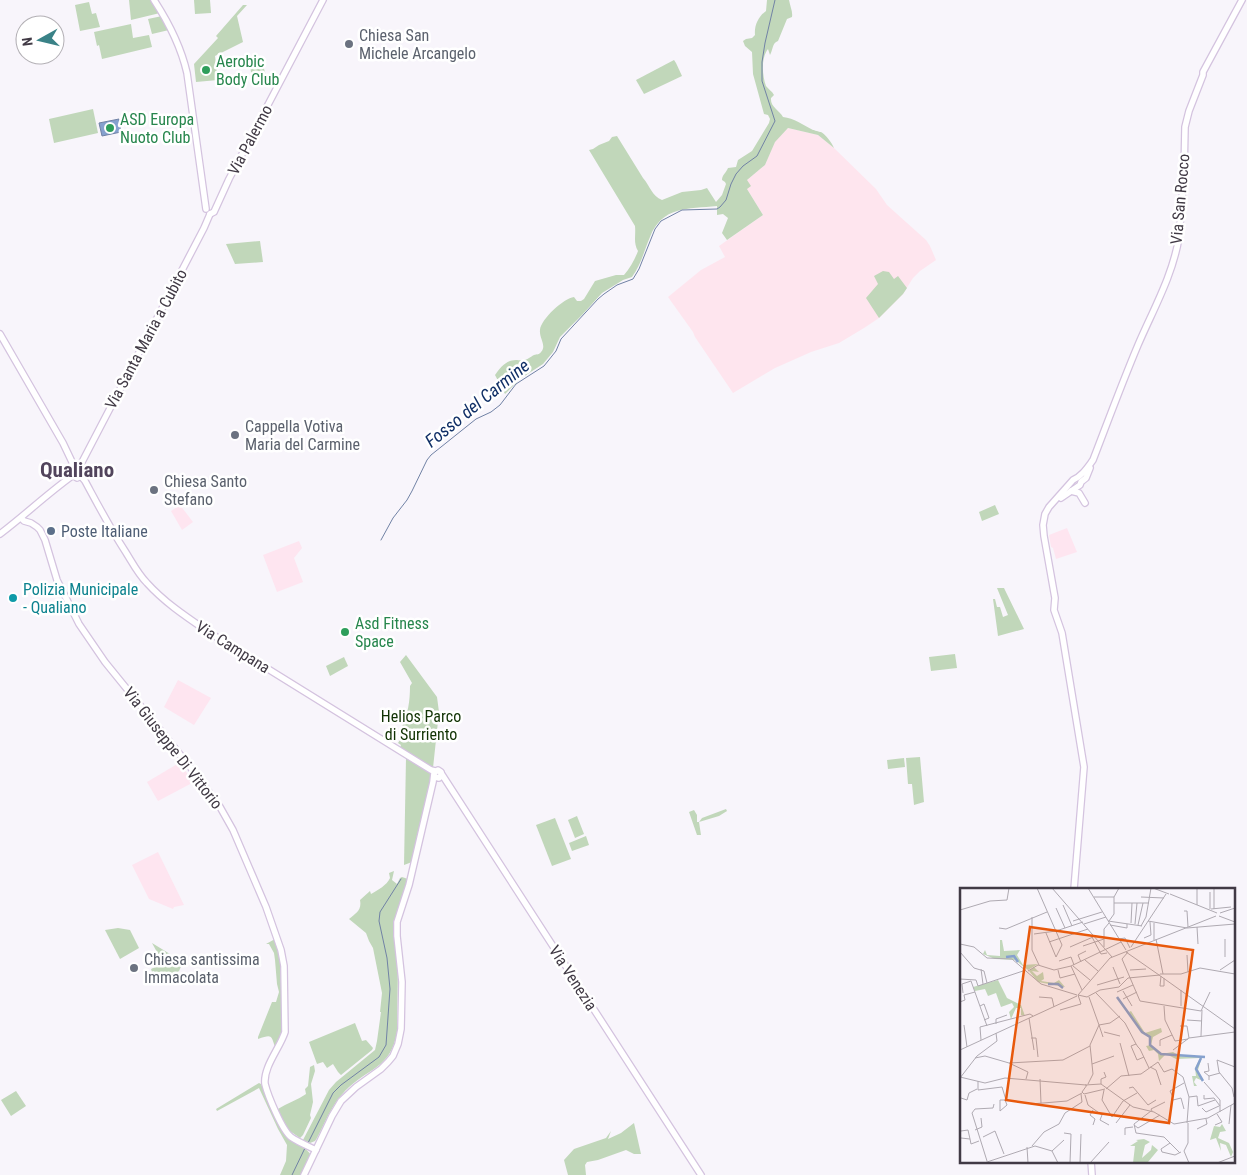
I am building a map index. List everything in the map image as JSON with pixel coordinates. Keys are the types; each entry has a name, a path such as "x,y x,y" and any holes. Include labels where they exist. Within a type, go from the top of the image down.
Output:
{"street":[{"path":"154,0 171,28 184,63 203,188 210,209"},
{"name":"Via Palermo","path":"210,209 219,200 323,0"},
{"name":"Via San Rocco","path":"1077,486 1086,478 1170,269 1177,246 1184,174 1185,127 1189,110 1203,72 1242,0"},
{"name":"Via Santa Maria a Cubito","path":"81,464 204,228 210,209"},
{"path":"0,334 63,443 73,464"},
{"path":"72,476 77,478 81,476 84,470 81,464 73,464"},
{"path":"72,476 70,470 73,464"},
{"path":"0,534 47,494 72,476"},
{"name":"Via Campana","path":"81,476 108,524 145,582 179,612 397,749 435,775 446,780"},
{"path":"1074,888 1084,767 1043,525 1045,514 1055,500 1077,486"},
{"path":"1077,486 1085,503 1079,493 1077,486"},
{"path":"1057,609 1045,524 1050,511 1056,503 1077,486"},
{"name":"Via Giuseppe Di Vittorio","path":"21,518 40,530 45,540 57,580 79,624 105,662 196,774 220,807 233,830 266,907 281,950 284,966 285,1027 283,1038 265,1075 265,1084 285,1130 291,1137 316,1150"},
{"path":"304,1175 341,1101 356,1086 388,1062 398,1044 401,1029 402,982 397,922 412,871 435,775"},
{"name":"Via Venezia","path":"446,780 701,1175"},
{"path":"1091,1162 1092,1175"}],"shaded area":[{"path":"788,128 818,135 834,148 876,189 887,205 926,240 936,260 913,278 903,294 879,318 864,328 839,343 811,352 775,368 733,393 668,297 701,270 725,257 719,246 763,215 747,189 747,180 765,165 775,141"},
{"path":"180,505 193,522 182,530 171,511"},
{"path":"1067,528 1077,552 1056,559 1049,535"},
{"path":"299,541 302,548 294,558 303,582 277,592 263,555"},
{"path":"178,680 211,698 194,725 164,707"},
{"path":"179,763 194,782 158,801 147,782"},
{"path":"158,852 184,905 174,907 173,909 149,899 132,865"}],"green space":[{"path":"129,0 152,0 160,13 131,20"},
{"path":"194,0 210,0 211,13 195,14"},
{"path":"767,0 789,0 792,11 792,17 787,19 770,55 768,49 764,57 763,67 766,86 774,95 771,98 772,104 783,117 795,120 823,133 834,148 818,135 788,128 775,142 765,165 747,180 751,186 747,189 763,215 727,240 722,233 728,218 723,214 717,215 717,206 686,209 669,214 655,227 632,277 623,280 602,293 560,337 553,352 543,364 520,379 505,394 495,375 509,361 525,360 539,354 543,350 540,330 544,320 559,305 570,298 574,297 577,301 584,299 595,281 616,275 624,275 638,251 635,242 635,226 589,150 617,136 653,193 662,200 682,192 707,188 716,202 722,195 726,184 722,180 723,175 728,168 736,167 738,160 752,151 770,119 768,115 764,114 753,74 752,52 745,46 743,41 755,35 758,21 766,11"},
{"path":"89,2 92,14 96,13 100,27 80,31 75,5"},
{"path":"243,5 247,5 237,16 243,42 215,56 218,80 196,82 194,64 218,38 216,36"},
{"path":"162,16 169,30 152,34 148,19"},
{"path":"131,24 133,38 149,35 152,47 102,59 94,32"},
{"path":"261,58 266,76 252,77 249,61"},
{"path":"674,60 682,76 644,94 636,80"},
{"path":"93,109 98,133 54,143 49,119"},
{"path":"260,241 263,262 235,264 226,244"},
{"path":"883,271 889,272 894,279 898,276 907,288 879,318 866,298 878,284 874,276"},
{"path":"995,505 999,514 982,521 979,512"},
{"path":"997,588 1004,588 1024,629 998,636 993,599 995,599 997,607 1000,607 1003,617 1008,615"},
{"path":"955,654 957,668 931,671 929,657"},
{"name":"Helios Parco di Surriento","path":"406,655 437,697 439,712 433,768 400,748 401,745 398,743 406,731 402,727 407,712 412,683 400,662"},
{"path":"344,657 348,666 330,676 326,666"},
{"path":"920,757 924,802 914,805 912,784 908,784 906,758"},
{"path":"406,758 432,774 412,862 404,865"},
{"path":"904,758 905,767 888,769 887,760"},
{"path":"726,809 727,811 719,816 699,822 702,818"},
{"path":"694,810 697,815 697,822 699,822 701,835 697,835 689,812"},
{"path":"577,816 584,834 575,838 568,820"},
{"path":"555,818 571,859 552,866 536,825"},
{"path":"586,836 589,845 572,851 569,843"},
{"path":"394,871 392,880 397,884 402,877 408,879 394,925 398,966 397,1032 394,1044 384,1061 353,1083 340,1096 317,1138 310,1143 303,1140 329,1090 375,1050 382,993 373,948 366,933 349,919 359,909 360,900 370,891 371,894 385,885 390,878 389,873"},
{"path":"118,928 130,930 139,948 120,959 105,930"},
{"path":"275,939 280,962 282,1019 281,1035 275,1047 270,1037 258,1039 258,1037 272,1002 276,1002 279,992 274,953 269,944 266,944"},
{"path":"152,943 183,962 179,971 160,982 151,969 163,963"},
{"path":"355,1023 362,1041 366,1040 373,1048 372,1050 341,1075 333,1064 327,1068 323,1062 317,1064 309,1042"},
{"path":"314,1065 315,1071 311,1084 313,1102 311,1118 300,1138 287,1129 278,1109 306,1094 305,1089 308,1086 310,1067"},
{"path":"259,1083 283,1132 290,1140 311,1155 301,1175 280,1175 286,1161 287,1145 259,1088 217,1111 216,1109"},
{"path":"16,1091 26,1106 11,1116 1,1100"},
{"path":"634,1123 641,1154 634,1154 626,1150 587,1162 585,1165 586,1175 568,1175 564,1160 574,1149 606,1138 611,1131 608,1139 621,1133"}],"water":[{"name":"ASD Europa Nuoto Club","path":"119,119 121,132 102,136 99,123"}],"waterway":[{"name":"Fosso del Carmine","path":"381,540 393,518 407,500 431,455 476,419 491,412 500,405 516,384 544,366 556,351 561,339 598,299 617,285 633,279 655,229 661,221 682,210 717,209 726,200 736,174 743,166 757,156 775,121 762,81 765,43 775,0"},
{"path":"307,1145 333,1093 379,1057 386,1045 390,989 387,958 379,921 380,912 401,879"},
{"path":"292,1175 305,1148"}],"place":[{"name":"Chiesa San Michele Arcangelo","path":"349,44"},
{"name":"Aerobic Body Club","path":"206,70"},
{"name":"ASD Europa Nuoto Club","path":"110,128"},
{"name":"Cappella Votiva Maria del Carmine","path":"235,435"},
{"name":"Chiesa Santo Stefano","path":"154,490"},
{"name":"Poste Italiane","path":"51,531"},
{"name":"Polizia Municipale - Qualiano","path":"13,598"},
{"name":"Asd Fitness Space","path":"345,632"},
{"name":"Chiesa santissima Immacolata","path":"134,968"}],"district":[{"name":"Qualiano","path":"77,470"}]}
